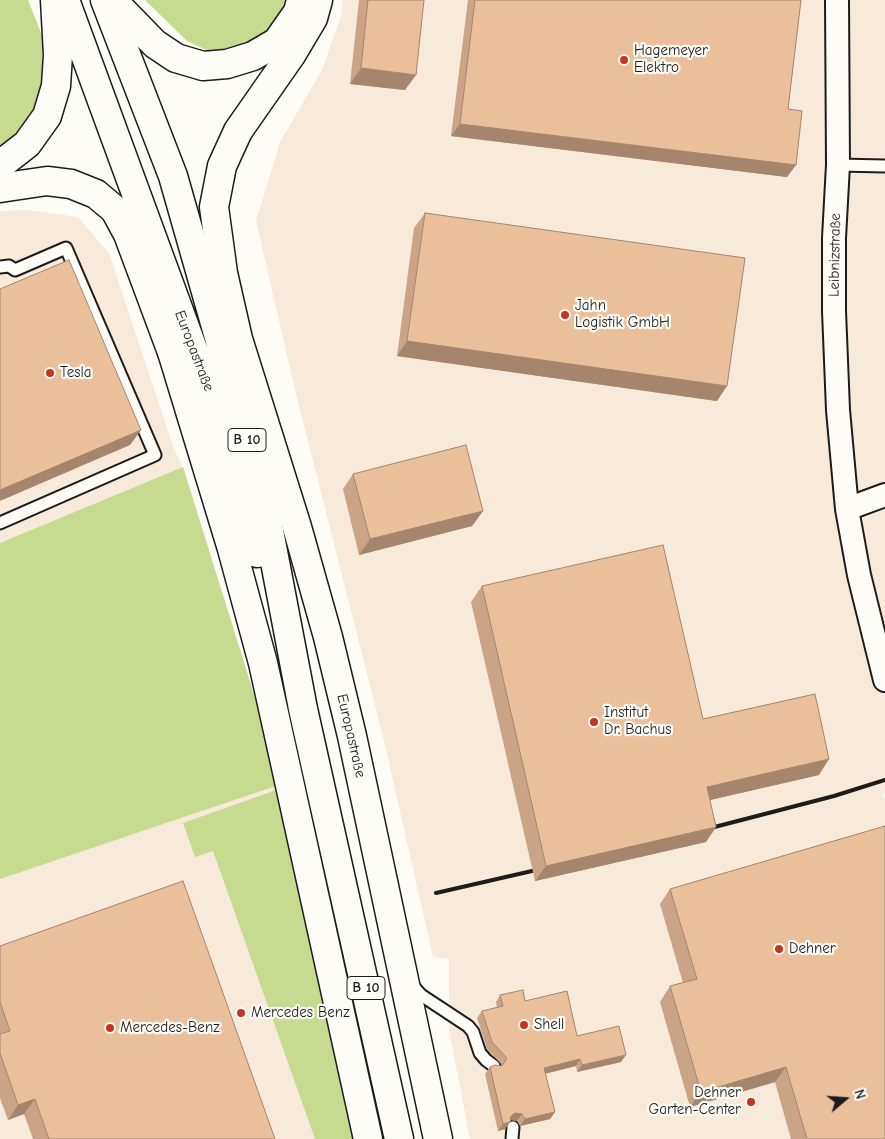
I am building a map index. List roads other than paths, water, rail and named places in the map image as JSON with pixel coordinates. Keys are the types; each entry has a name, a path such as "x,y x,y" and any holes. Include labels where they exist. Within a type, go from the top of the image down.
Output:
{"main road":[{"path":"0,165 27,144 47,116 56,86 58,55 55,0"},
{"name":"Europastraße","path":"65,0 212,398 303,709"},
{"name":"Europastraße","path":"105,0 172,176 236,397 267,520 303,709 399,1139"},
{"path":"112,0 155,44 176,58 203,66 226,64 253,56 277,42 298,12 302,0"},
{"path":"238,339 223,273 214,206 222,166 238,130 292,55 309,26 318,0"},
{"path":"123,158 172,352"},
{"name":"B 10","path":"172,176 204,250 238,339"},
{"path":"0,188 47,181 71,184 96,194 115,210 128,234 172,352"},
{"name":"Europastraße","path":"238,339 297,527 328,637 352,736 438,1139"},
{"name":"Europastraße","path":"172,352 232,549 263,663 368,1139"}],"street":[{"name":"Leibnizstraße","path":"837,0 838,165 834,238 834,311 838,410 847,509 859,575 885,680"},
{"path":"847,509 885,495"}],"lane":[{"path":"838,165 885,166"},
{"path":"0,267 8,266 14,270 66,248 155,456 0,523"},
{"path":"402,975 421,995 468,1026 473,1032 480,1053 494,1066"}],"railway":[{"path":"703,830 834,796 885,780"},
{"path":"436,893 532,871"}],"place":[{"name":"Hagemeyer Elektro","path":"624,60"},
{"name":"Jahn Logistik GmbH","path":"565,315"},
{"name":"Tesla","path":"50,373"},
{"name":"Institut Dr. Bachus","path":"594,722"},
{"name":"Dehner","path":"779,949"},
{"name":"Mercedes Benz","path":"241,1013"},
{"name":"Shell","path":"524,1025"},
{"name":"Mercedes-Benz","path":"110,1028"},
{"name":"Dehner Garten-Center","path":"751,1102"}]}
